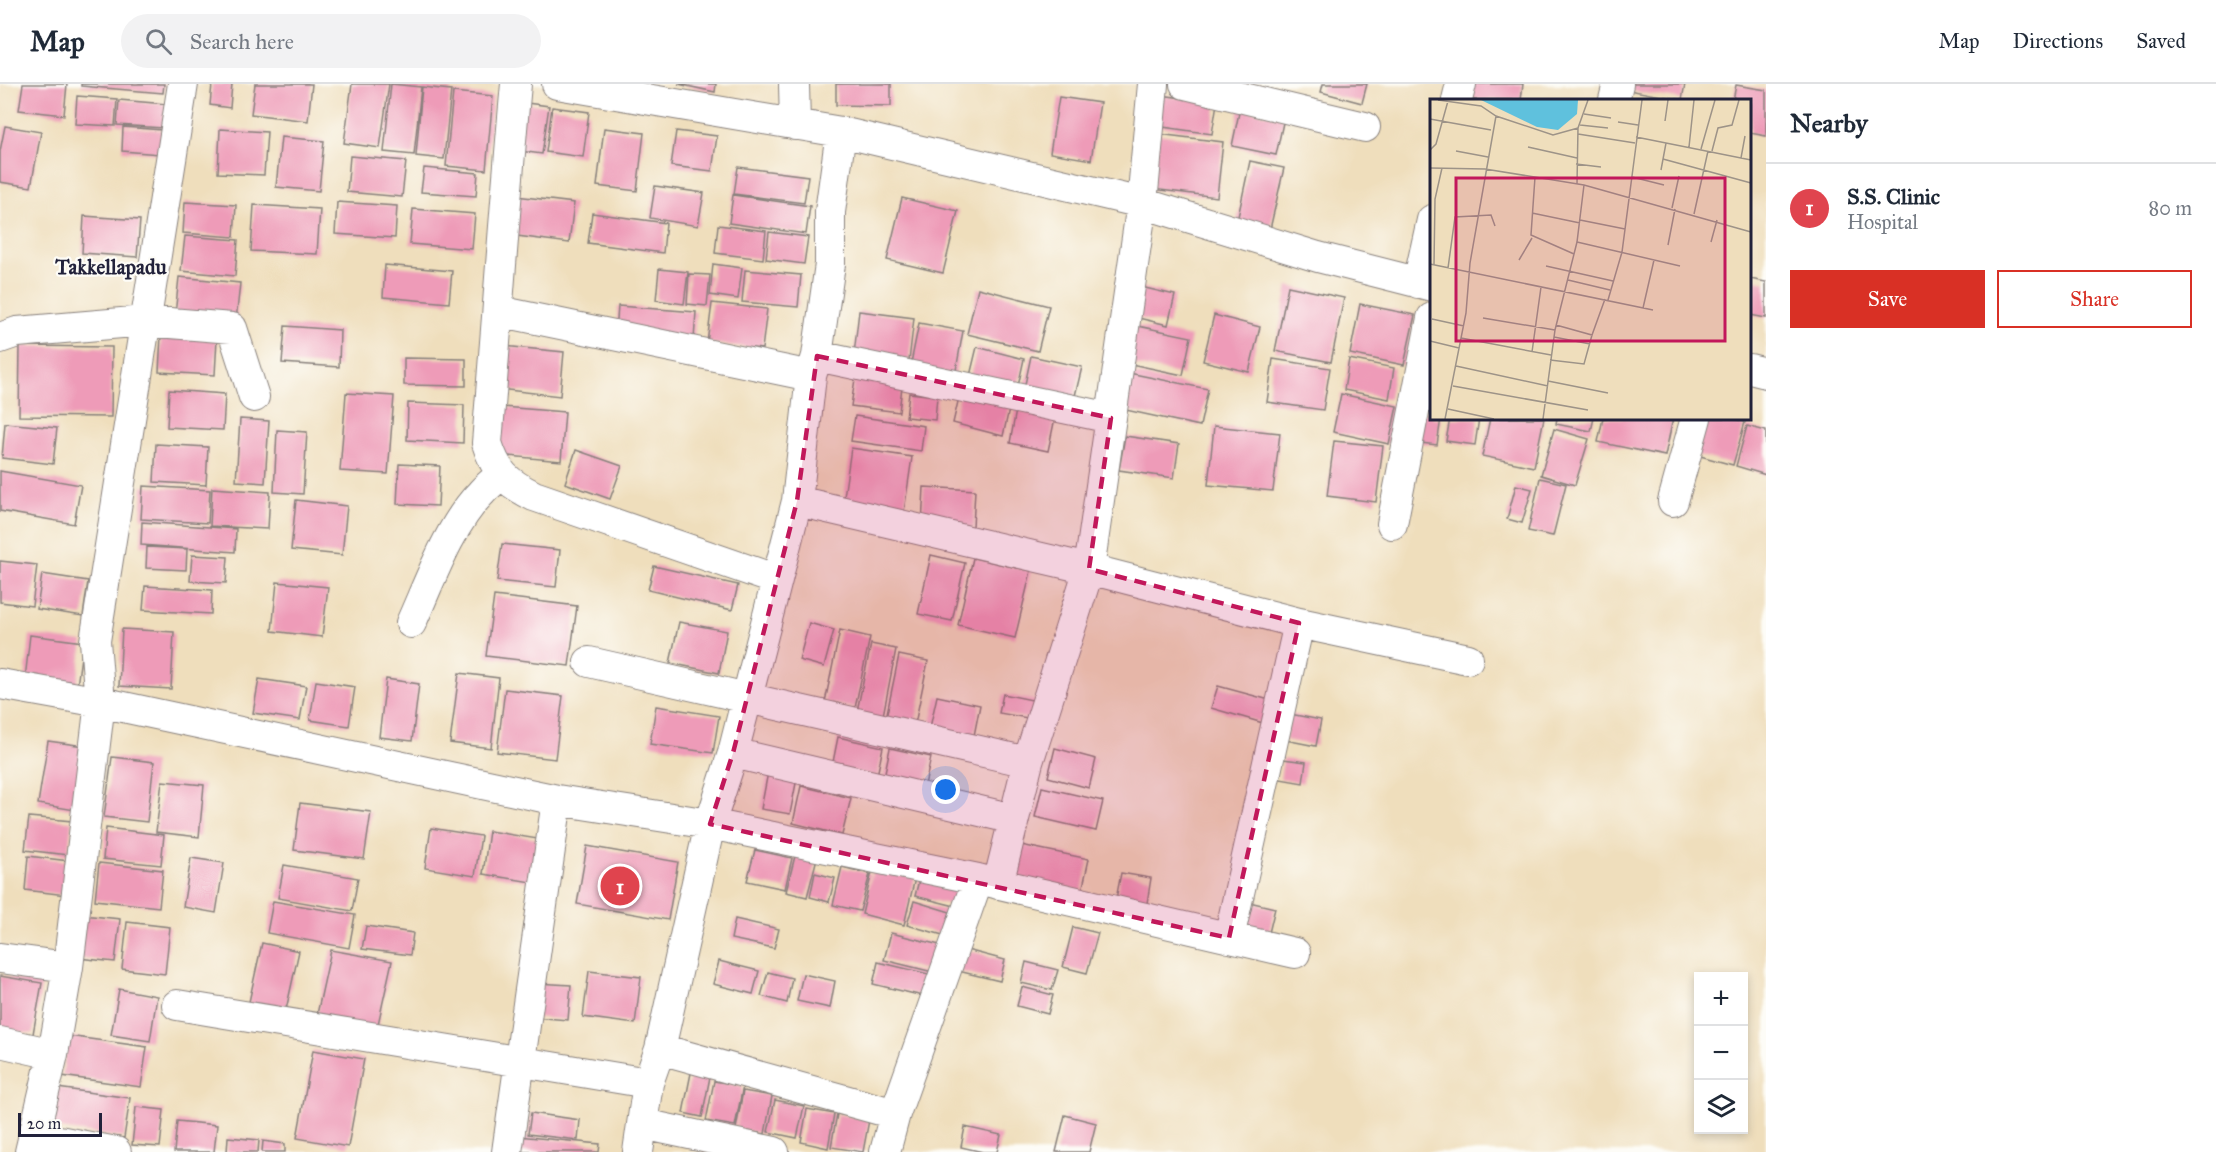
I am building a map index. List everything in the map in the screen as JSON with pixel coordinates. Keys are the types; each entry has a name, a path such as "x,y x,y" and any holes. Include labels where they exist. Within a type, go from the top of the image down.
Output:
{"street":[{"path":"116,1152 32,1144 53,1054 68,967 100,702 95,641 183,84"},
{"path":"516,84 501,243 487,443 493,461 513,485 534,496 777,580"},
{"path":"557,84 841,132 1142,203 1318,258 1425,284 1430,231"},
{"path":"794,84 795,125"},
{"path":"885,1152 895,1114 1014,819 1028,762 1089,569 1142,203 1153,84"},
{"path":"1185,84 1365,127"},
{"path":"1457,99 1461,84"},
{"path":"1614,99 1618,84"},
{"path":"774,1152 641,1138 648,1083 660,1049 710,824 733,753 797,501 830,264 830,212 841,132"},
{"path":"498,311 1111,418"},
{"path":"0,338 17,332 145,321 232,328 254,397"},
{"path":"1392,524 1430,323"},
{"path":"1751,369 1766,373"},
{"path":"1673,501 1695,420"},
{"path":"411,623 452,534 466,510 480,493 502,474"},
{"path":"797,501 1089,569 1299,623 1468,659"},
{"path":"1229,938 1299,623"},
{"path":"588,662 1028,762"},
{"path":"0,684 100,702 557,800 710,824 988,882 1294,953"},
{"path":"733,753 1014,819"},
{"path":"507,1152 557,800"},
{"path":"0,958 68,967"},
{"path":"177,1005 648,1083"},
{"path":"0,1042 53,1054"},
{"path":"660,1049 895,1114"}],"highlighted area":[{"path":"817,356 1111,418 1089,569 1299,623 1229,938 710,824 733,753 797,501"}],"building":[{"path":"23,84 67,84 64,115 19,110"},
{"path":"81,84 164,84 163,93 81,86"},
{"path":"212,84 232,84 230,108 210,105"},
{"path":"255,84 312,84 308,121 251,114"},
{"path":"352,84 389,84 380,148 344,143"},
{"path":"391,84 421,87 414,155 384,152"},
{"path":"678,84 716,84 715,92"},
{"path":"836,84 891,84 891,106 836,105"},
{"path":"1323,84 1367,84 1362,103 1321,92"},
{"path":"1467,84 1523,84 1521,99 1464,99"},
{"path":"1624,84 1685,84 1682,99 1623,89"},
{"path":"1736,85 1766,90 1766,136 1751,133 1751,99 1733,99"},
{"path":"422,87 451,90 444,159 416,156"},
{"path":"453,92 493,96 486,170 446,166"},
{"path":"1161,95 1217,103 1212,134 1156,126"},
{"path":"77,96 117,99 115,126 75,124"},
{"path":"1059,97 1100,103 1091,160 1050,153"},
{"path":"119,100 166,104 164,128 117,125"},
{"path":"519,102 549,106 542,154 512,150"},
{"path":"552,107 589,112 583,157 546,152"},
{"path":"1240,108 1284,118 1276,155 1232,146"},
{"path":"5,126 41,132 31,187 0,182 0,151"},
{"path":"123,127 162,130 160,154 122,151"},
{"path":"604,128 644,133 637,191 597,186"},
{"path":"220,129 267,132 264,175 218,173"},
{"path":"676,131 717,136 712,171 671,166"},
{"path":"1158,134 1223,142 1217,197 1152,189"},
{"path":"281,137 324,141 319,191 276,187"},
{"path":"350,156 406,161 402,197 347,192"},
{"path":"1250,161 1284,168 1268,238 1235,231"},
{"path":"738,167 808,176 804,203 734,194"},
{"path":"424,168 478,173 476,196 421,192"},
{"path":"655,186 704,193 698,226 650,218"},
{"path":"733,195 810,206 806,234 729,223"},
{"path":"516,196 574,203 569,243 510,235"},
{"path":"902,198 958,211 943,273 887,260"},
{"path":"185,202 236,205 234,237 183,233"},
{"path":"337,202 397,206 395,238 335,234"},
{"path":"254,205 320,209 317,254 251,251"},
{"path":"413,209 475,214 472,249 410,244"},
{"path":"592,213 666,223 663,253 588,243"},
{"path":"84,216 140,220 137,257 82,253"},
{"path":"718,225 766,231 763,259 715,253"},
{"path":"769,232 808,237 804,264 766,259"},
{"path":"185,236 238,240 235,276 181,271"},
{"path":"713,264 742,268 738,299 710,295"},
{"path":"385,265 452,271 449,303 383,297"},
{"path":"659,269 688,272 684,304 656,300"},
{"path":"745,270 801,275 798,307 742,302"},
{"path":"689,274 710,275 707,306 687,304"},
{"path":"179,277 240,283 236,321 175,315"},
{"path":"1751,279 1766,282 1766,318 1751,315"},
{"path":"1288,286 1344,298 1331,362 1275,351"},
{"path":"1141,287 1175,295 1168,325 1134,317"},
{"path":"978,288 1049,306 1038,351 967,334"},
{"path":"712,303 767,309 762,349 707,343"},
{"path":"1360,304 1415,315 1404,365 1350,354"},
{"path":"618,306 696,312 694,339 616,333"},
{"path":"859,311 914,318 909,361 854,354"},
{"path":"1214,315 1260,327 1249,372 1203,361"},
{"path":"919,323 963,331 955,376 910,368"},
{"path":"1133,325 1191,337 1183,375 1126,363"},
{"path":"285,326 340,330 339,367 282,363"},
{"path":"161,335 217,339 215,375 159,372"},
{"path":"20,346 112,347 111,417 19,416"},
{"path":"503,346 564,352 560,396 498,389"},
{"path":"977,347 1024,359 1017,391 969,380"},
{"path":"1031,356 1082,367 1073,404 1023,394"},
{"path":"404,358 466,359 466,386 404,385"},
{"path":"1273,359 1330,368 1323,410 1267,402"},
{"path":"1349,359 1394,368 1389,399 1344,390"},
{"path":"856,372 903,378 899,412 851,406"},
{"path":"1129,373 1208,389 1200,426 1121,409"},
{"path":"169,390 225,394 223,430 167,427"},
{"path":"346,393 394,396 388,474 340,471"},
{"path":"909,393 937,396 935,420 906,417"},
{"path":"960,393 1010,405 1003,436 953,423"},
{"path":"1341,394 1397,406 1389,444 1333,432"},
{"path":"408,403 464,405 463,443 407,440"},
{"path":"502,407 565,412 561,461 498,455"},
{"path":"1016,410 1055,418 1048,451 1010,443"},
{"path":"1417,412 1430,414 1430,420 1441,420 1437,445 1413,442"},
{"path":"855,416 924,426 921,451 851,441"},
{"path":"240,419 269,421 265,483 236,481"},
{"path":"1450,420 1479,420 1475,445 1446,441"},
{"path":"1490,420 1544,420 1534,467 1482,456"},
{"path":"1557,420 1594,420 1591,431 1556,424"},
{"path":"1603,420 1673,420 1665,456 1598,442"},
{"path":"1702,420 1745,422 1733,465 1693,454"},
{"path":"5,423 57,428 53,464 2,458"},
{"path":"1214,426 1280,433 1273,491 1208,485"},
{"path":"1747,426 1766,431 1766,475 1736,466"},
{"path":"1554,429 1589,439 1575,485 1541,475"},
{"path":"277,430 307,432 303,494 274,492"},
{"path":"1125,436 1179,444 1174,478 1119,470"},
{"path":"1334,441 1383,446 1376,502 1327,496"},
{"path":"156,444 208,447 206,485 154,482"},
{"path":"851,448 912,457 904,512 843,504"},
{"path":"576,450 622,466 610,499 565,483"},
{"path":"399,464 440,466 438,506 397,504"},
{"path":"0,471 81,485 74,524 0,511"},
{"path":"1540,478 1566,484 1553,536 1528,531"},
{"path":"1516,485 1532,489 1522,523 1507,519"},
{"path":"143,486 210,490 208,523 141,519"},
{"path":"924,487 975,490 973,527 922,525"},
{"path":"212,488 270,492 268,529 210,526"},
{"path":"296,500 347,506 342,555 291,550"},
{"path":"142,522 236,529 235,552 141,545"},
{"path":"502,544 560,550 556,587 497,581"},
{"path":"147,547 187,549 186,570 146,568"},
{"path":"192,555 228,557 226,583 190,581"},
{"path":"931,555 965,563 952,621 918,614"},
{"path":"973,558 1031,571 1015,638 958,625"},
{"path":"0,561 37,565 32,606 0,602"},
{"path":"654,566 738,585 732,610 648,590"},
{"path":"42,574 88,581 83,616 37,609"},
{"path":"277,582 328,587 322,637 272,631"},
{"path":"145,586 212,590 211,614 143,610"},
{"path":"494,596 577,606 569,666 486,656"},
{"path":"679,622 727,631 719,673 670,663"},
{"path":"809,623 834,630 824,667 799,660"},
{"path":"122,629 174,632 171,689 119,686"},
{"path":"840,630 870,637 855,708 825,702"},
{"path":"30,635 83,642 77,686 25,679"},
{"path":"871,644 896,649 882,721 856,716"},
{"path":"899,655 928,661 914,729 885,723"},
{"path":"459,673 499,678 491,748 450,743"},
{"path":"259,679 306,686 300,720 253,713"},
{"path":"386,679 419,684 412,741 379,737"},
{"path":"316,681 355,687 349,726 310,720"},
{"path":"1218,686 1277,702 1270,725 1211,708"},
{"path":"505,689 563,696 555,759 497,752"},
{"path":"1003,694 1037,701 1033,719 999,713"},
{"path":"937,696 980,705 973,741 929,732"},
{"path":"656,706 719,716 713,753 650,744"},
{"path":"1290,714 1321,720 1316,746 1285,740"},
{"path":"838,737 883,747 877,776 832,767"},
{"path":"48,741 91,747 81,811 38,804"},
{"path":"890,748 931,757 924,790 883,782"},
{"path":"1055,748 1096,759 1089,788 1048,777"},
{"path":"112,757 154,762 147,822 104,817"},
{"path":"1283,759 1306,762 1303,783 1280,779"},
{"path":"768,772 797,778 790,814 761,809"},
{"path":"162,781 204,785 199,837 156,832"},
{"path":"801,786 851,798 842,835 793,823"},
{"path":"1042,787 1103,801 1096,831 1035,817"},
{"path":"300,803 371,812 364,859 294,850"},
{"path":"29,817 72,821 68,855 25,850"},
{"path":"106,828 164,835 161,865 103,859"},
{"path":"431,828 481,836 475,876 425,868"},
{"path":"489,831 538,839 531,882 483,874"},
{"path":"1021,845 1089,859 1082,891 1014,876"},
{"path":"587,846 678,862 668,920 577,904"},
{"path":"755,850 792,858 785,889 747,881"},
{"path":"796,852 817,858 807,897 786,892"},
{"path":"28,856 69,861 66,895 25,890"},
{"path":"191,858 224,863 216,913 183,907"},
{"path":"99,863 163,870 159,907 95,900"},
{"path":"284,865 358,878 352,911 278,898"},
{"path":"842,867 870,874 860,911 833,905"},
{"path":"873,868 915,878 904,925 862,914"},
{"path":"921,872 961,882 955,906 915,896"},
{"path":"815,873 835,878 829,902 810,897"},
{"path":"1121,873 1151,878 1147,903 1116,899"},
{"path":"273,901 355,915 349,948 267,933"},
{"path":"914,901 950,912 943,935 907,925"},
{"path":"1245,901 1275,908 1269,933 1239,925"},
{"path":"83,915 120,919 115,962 78,958"},
{"path":"735,919 779,929 774,948 731,939"},
{"path":"127,922 170,927 165,974 122,969"},
{"path":"366,926 413,933 410,955 362,949"},
{"path":"1073,927 1098,933 1087,973 1063,967"},
{"path":"891,933 944,946 937,973 884,960"},
{"path":"262,943 299,951 284,1019 247,1011"},
{"path":"963,949 1005,960 1000,981 958,971"},
{"path":"331,950 392,961 377,1029 316,1019"},
{"path":"719,961 759,971 753,994 713,984"},
{"path":"878,962 933,975 927,997 873,984"},
{"path":"1026,962 1058,970 1052,990 1021,983"},
{"path":"589,971 641,977 635,1024 583,1017"},
{"path":"768,972 792,978 787,1003 761,996"},
{"path":"803,974 835,981 830,1008 797,1001"},
{"path":"0,976 42,983 33,1034 0,1029"},
{"path":"536,983 571,985 568,1020 533,1017"},
{"path":"1022,987 1053,995 1048,1014 1017,1006"},
{"path":"119,989 157,996 150,1041 111,1035"},
{"path":"68,1036 147,1047 141,1087 62,1076"},
{"path":"313,1050 364,1059 348,1147 297,1138"},
{"path":"691,1073 710,1077 702,1117 683,1113"},
{"path":"714,1081 743,1086 735,1126 706,1121"},
{"path":"50,1087 130,1098 124,1138 45,1127"},
{"path":"743,1091 772,1096 765,1134 736,1129"},
{"path":"775,1100 804,1106 797,1138 768,1132"},
{"path":"136,1107 164,1110 160,1147 132,1145"},
{"path":"807,1109 834,1114 828,1148 801,1142"},
{"path":"531,1113 580,1120 578,1140 528,1134"},
{"path":"837,1114 869,1120 863,1152 831,1147"},
{"path":"1065,1115 1096,1123 1089,1152 1056,1152"},
{"path":"177,1121 217,1125 214,1152 174,1152"},
{"path":"965,1127 1001,1135 997,1152 983,1152 961,1147"},
{"path":"518,1136 600,1144 599,1152 517,1152"},
{"path":"228,1137 259,1140 258,1152 227,1152"},
{"path":"263,1141 285,1144 285,1152 262,1152"}],"place":[{"name":"S.S. Clinic","path":"620,886"}],"district":[{"name":"Takkellapadu","path":"111,267"}]}
